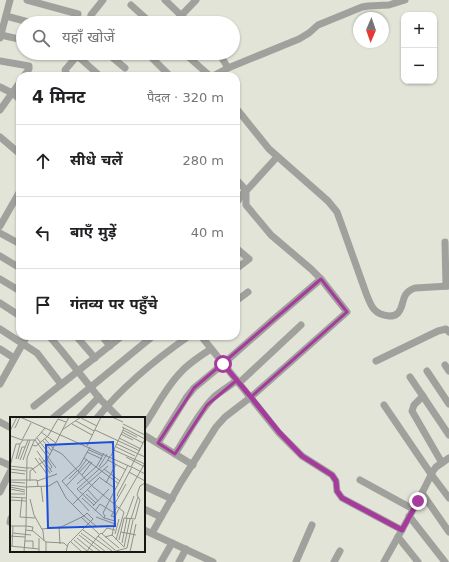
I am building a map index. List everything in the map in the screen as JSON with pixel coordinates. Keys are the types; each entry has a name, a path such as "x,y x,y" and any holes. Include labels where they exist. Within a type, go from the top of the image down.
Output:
{"street":[{"path":"10,0 0,37 16,39"},
{"path":"27,0 78,14"},
{"path":"91,15 103,0"},
{"path":"165,0 181,15 195,0"},
{"path":"220,72 299,39 318,25 354,10 381,3 389,5 405,0"},
{"path":"131,4 144,16"},
{"path":"6,16 16,19"},
{"path":"66,72 65,70 71,60"},
{"path":"80,60 95,72"},
{"path":"115,60 125,68"},
{"path":"154,60 166,72"},
{"path":"192,60 205,72"},
{"path":"223,60 228,68"},
{"path":"0,61 29,66 27,72"},
{"path":"0,87 16,96"},
{"path":"0,110 16,88"},
{"path":"240,113 268,149 328,201 336,212 342,223 370,305 374,310 384,316 396,315 399,312 406,293 410,290 415,288 448,286 445,242"},
{"path":"1,140 16,151"},
{"path":"240,198 277,156"},
{"path":"152,533 216,427 225,417 251,397 347,312 312,269 271,235 246,205 246,190 240,183"},
{"path":"0,226 16,198"},
{"path":"0,233 16,242"},
{"path":"240,251 249,259 240,266"},
{"path":"0,256 16,266"},
{"path":"158,443 186,398 198,384 321,279"},
{"path":"0,280 16,289"},
{"path":"240,298 248,292"},
{"path":"0,303 16,313"},
{"path":"175,454 199,415 207,405 214,398 238,381 301,325"},
{"path":"0,329 16,339"},
{"path":"376,361 438,331 446,329 449,332"},
{"path":"18,340 37,354 61,384"},
{"path":"0,384 25,340"},
{"path":"53,340 107,407 118,417"},
{"path":"79,340 95,358"},
{"path":"105,340 110,346"},
{"path":"34,406 117,340"},
{"path":"54,417 148,340"},
{"path":"98,417 141,373 183,340"},
{"path":"204,340 279,432 302,456 332,475 336,481 337,491 342,498 400,533 418,562"},
{"path":"0,349 14,358"},
{"path":"145,424 171,383 181,371 210,349"},
{"path":"427,371 449,404"},
{"path":"410,377 449,435"},
{"path":"423,396 414,405 412,411 442,463"},
{"path":"80,417 99,397"},
{"path":"384,405 449,498"},
{"path":"0,422 10,427"},
{"path":"145,436 193,464"},
{"path":"384,562 414,509 431,474 449,458"},
{"path":"0,461 10,466"},
{"path":"0,492 10,472"},
{"path":"360,480 414,509"},
{"path":"145,486 172,499"},
{"path":"422,493 449,532"},
{"path":"145,509 161,517"},
{"path":"409,516 445,562"},
{"path":"296,562 312,525"},
{"path":"145,530 213,562"},
{"path":"161,562 172,542"},
{"path":"179,562 186,549"},
{"path":"334,562 340,551"}],"highlighted area":[{"path":"321,279 347,312 251,397 237,380 207,405 175,454 158,443 194,388"}],"route":[{"path":"223,364 279,432 302,456 332,475 336,481 337,491 342,498 402,530 418,501"}]}
